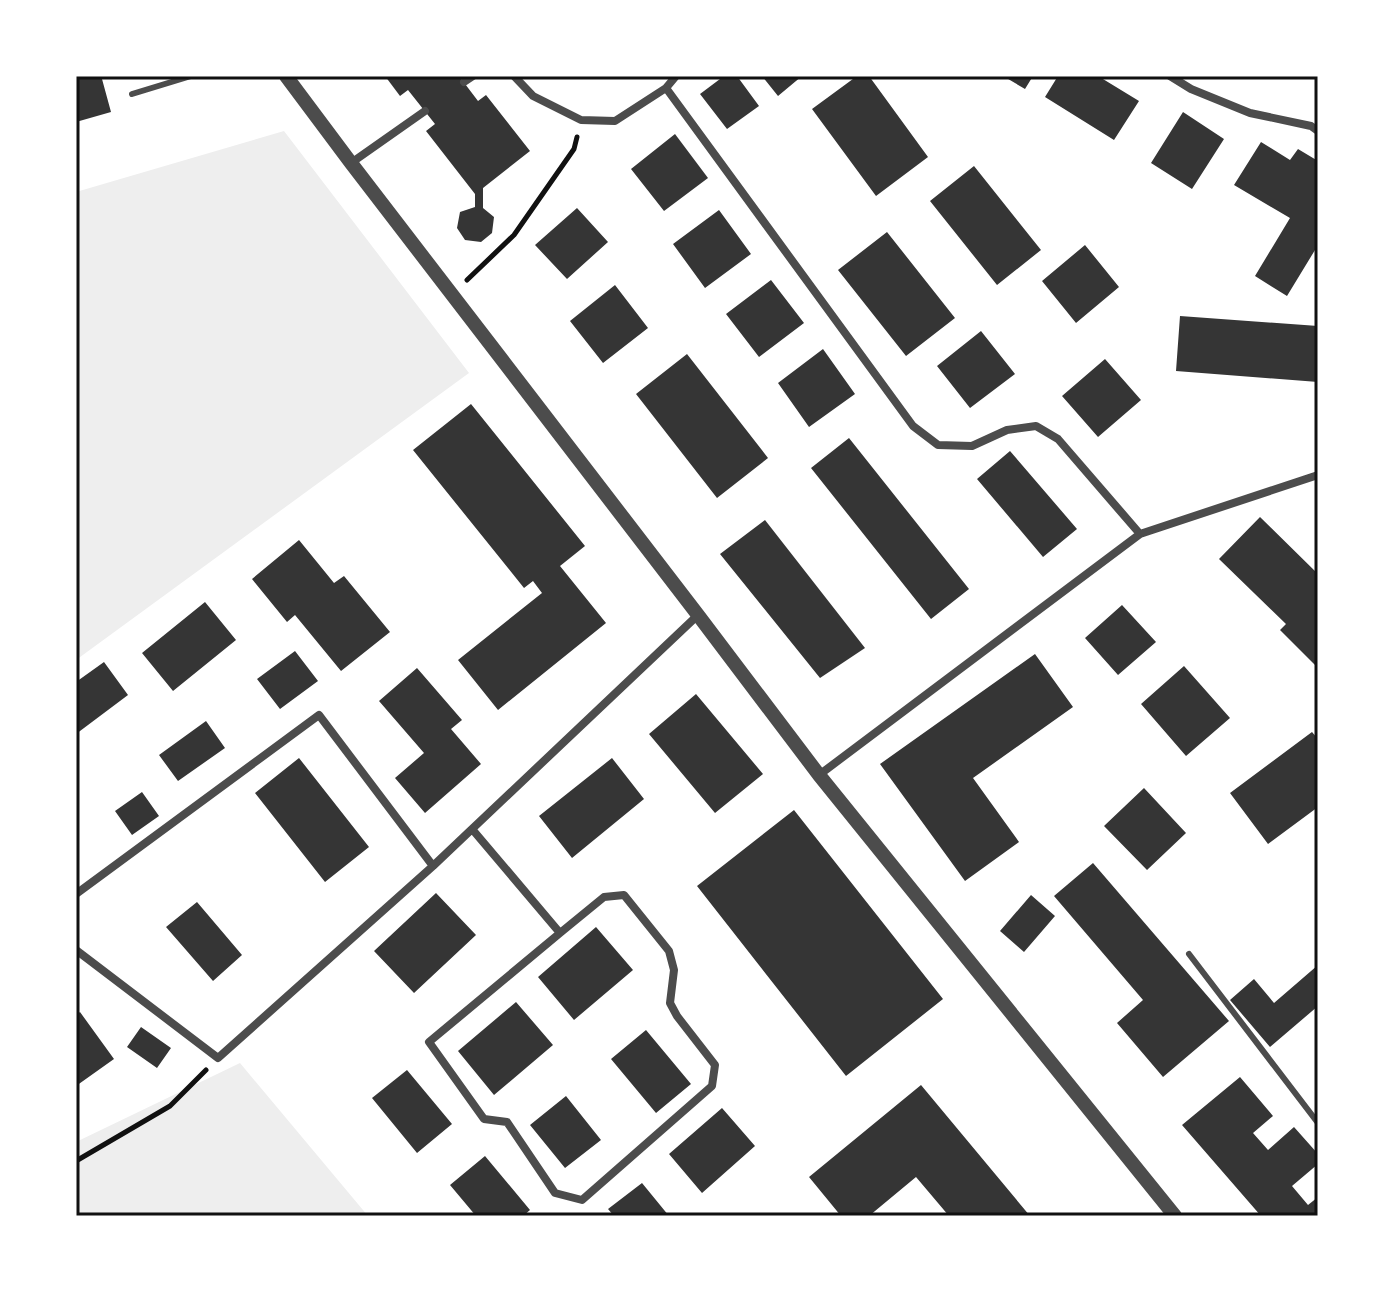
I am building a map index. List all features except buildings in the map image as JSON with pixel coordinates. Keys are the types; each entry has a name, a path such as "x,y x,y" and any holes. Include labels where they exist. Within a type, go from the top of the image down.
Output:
{"street":[{"path":"286,76 819,775 1175,1216"},
{"path":"464,82 473,76"},
{"path":"514,76 533,96 581,120 615,121 666,88 676,76"},
{"path":"1170,76 1191,89 1250,113 1311,126 1318,131"},
{"path":"666,88 913,426 938,445 972,446 1007,430 1036,426 1058,439 1140,534"},
{"path":"351,163 425,111"},
{"path":"819,775 1140,534 1318,475"},
{"path":"76,950 218,1058 433,866 698,615"},
{"path":"76,894 319,715 433,866"},
{"path":"472,829 560,933"},
{"path":"624,895 669,951 674,970 670,1003 715,1065 712,1086 582,1200 555,1193 507,1122 484,1119 429,1042 560,933 604,897 624,895"}],"lane":[{"path":"132,94 191,76"},
{"path":"1189,954 1318,1123"}],"path":[{"path":"452,295 514,235 574,149 581,120"},
{"path":"76,1161 170,1106 218,1058"}],"shaded area":[{"path":"284,131 469,373 76,660 76,192"},
{"path":"240,1063 368,1216 76,1216 76,1142"}]}
